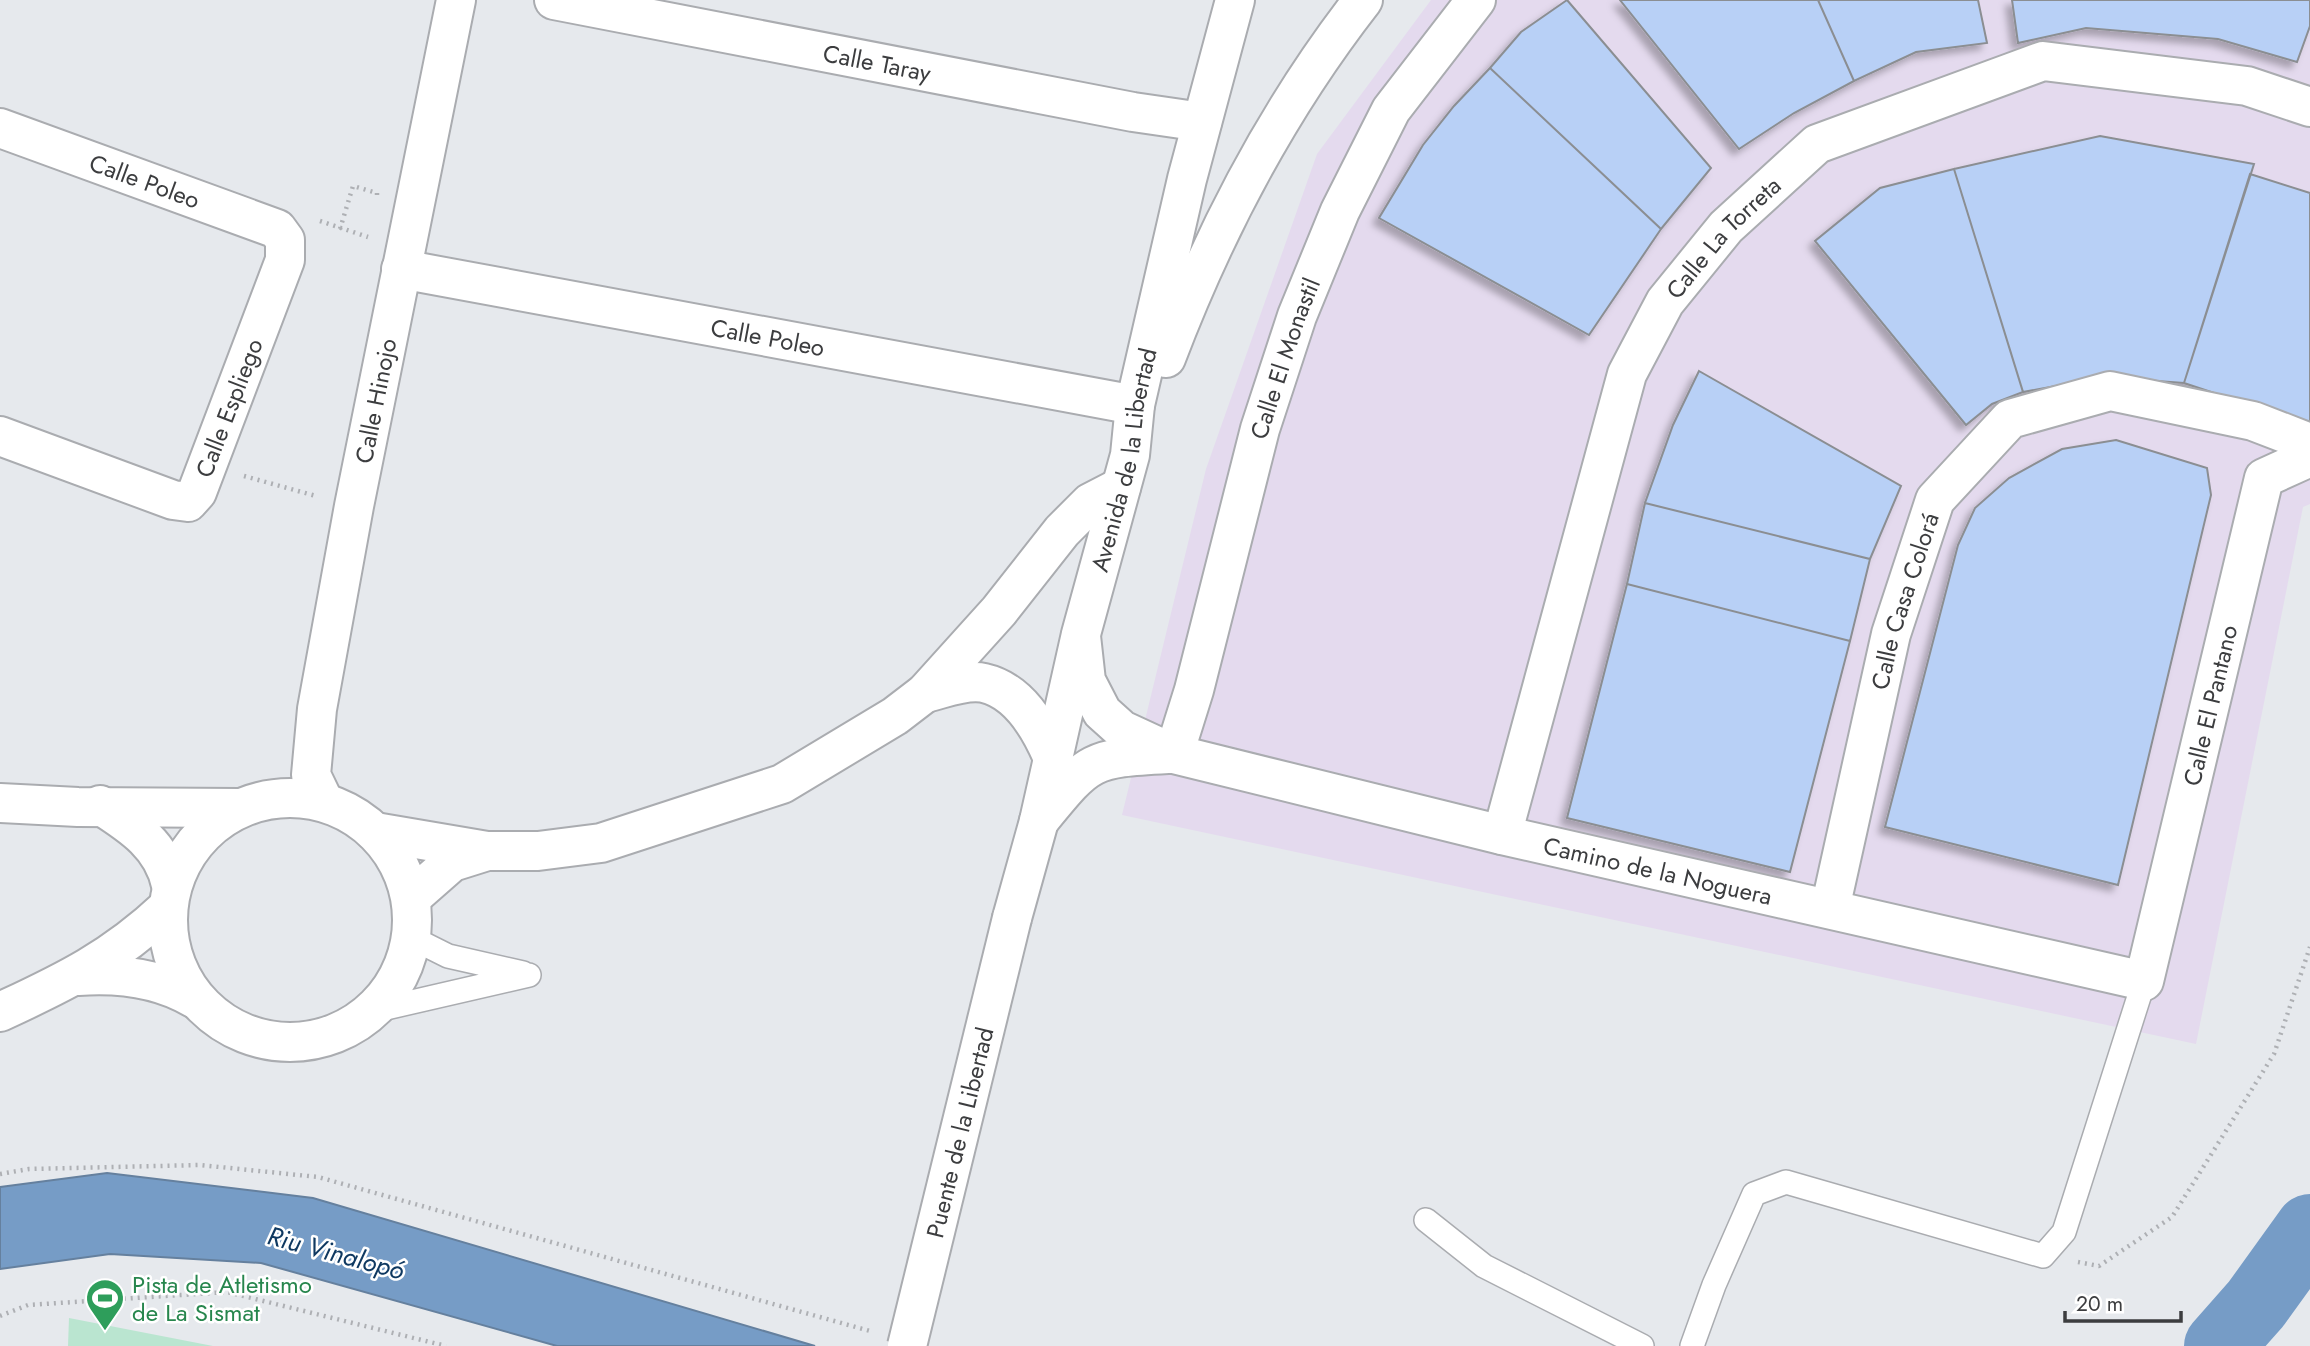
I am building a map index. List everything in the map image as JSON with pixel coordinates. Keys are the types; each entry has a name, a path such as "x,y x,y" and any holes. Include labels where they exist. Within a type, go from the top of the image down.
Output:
{"street":[{"name":"Calle Hinojo","path":"324,802 311,775 317,709 354,506 456,0"},
{"name":"Calle Taray","path":"554,0 1158,117 1202,122"},
{"name":"Avenida de la Libertad","path":"1012,918 1039,821 1081,634 1125,471 1135,405 1202,122 1235,0"},
{"path":"375,832 487,851 538,851 601,843 782,785 895,716 925,693 999,611 1062,531 1125,471 1185,309 1238,193 1297,92 1363,0"},
{"name":"Calle El Monastil","path":"1174,754 1194,690 1260,429 1297,316 1340,211 1391,110 1476,0"},
{"name":"Calle La Torreta","path":"1502,835 1626,374 1665,302 1726,227 1817,144 2043,61 2247,86 2310,107"},
{"name":"Calle Poleo","path":"0,128 277,229 285,240"},
{"name":"Calle Espliego","path":"0,436 173,500 188,502 197,492 285,260 285,240"},
{"name":"Calle Poleo","path":"401,269 1135,405"},
{"name":"Calle Casa Colorá","path":"1830,909 1891,634 1935,500 2010,418 2110,391 2253,421 2310,443"},
{"name":"Calle El Pantano","path":"2144,981 2264,478 2310,457"},
{"path":"1081,634 1086,681 1102,712 1122,730 1174,754"},
{"path":"925,693 963,683 984,683 1008,695 1023,708 1040,728 1052,756"},
{"path":"1039,821 1073,779 1090,765 1114,757 1174,754"},
{"name":"Camino de la Noguera","path":"1174,754 1502,835 2144,981"},
{"path":"0,1012 78,976 129,941 169,897 186,853 209,827 239,808 267,799 295,797 324,802 351,814 375,832 398,863 411,898 412,938 405,965 392,990 373,1012 340,1033 301,1043 262,1040 225,1025 178,988 110,974 78,976"},
{"path":"0,803 239,808"},
{"path":"100,805 145,837 167,867 168,941 178,972 195,999"},
{"path":"411,898 452,862 487,851"},
{"name":"Puente de la Libertad","path":"894,1340 1012,918"}],"lane":[{"path":"373,1012 529,975 448,956 412,938"},
{"path":"1692,1346 1714,1284 1754,1194 1786,1182 2043,1256 2064,1231 2144,981"},
{"path":"1426,1220 1484,1266 1642,1346"}],"path":[{"path":"340,229 369,237"},
{"path":"207,466 354,506"},
{"path":"2043,1256 2099,1266 2172,1217 2274,1054 2310,947"},
{"path":"0,1174 29,1169 200,1165 318,1177 894,1340"},
{"path":"0,1316 28,1306 227,1292 446,1346"}],"shaded area":[{"path":"1431,0 2310,0 2310,504 2303,507 2196,1044 1122,815 1206,469 1317,154"}],"green space":[{"name":"Pista de Atletismo de La Sismat","path":"69,1318 213,1346 68,1346"}],"water":[{"path":"107,1173 313,1198 815,1346 557,1346 261,1263 110,1254 0,1269 0,1187"}],"building":[{"path":"1567,0 1711,168 1661,229 1490,68 1521,32"},
{"path":"1620,0 1818,0 1854,81 1794,113 1739,149"},
{"path":"1818,0 1978,0 1987,43 1916,52 1854,81"},
{"path":"2012,0 2310,0 2310,26 2297,62 2218,39 2086,28 2018,43"},
{"path":"1490,68 1661,229 1589,335 1379,218 1423,145 1454,106"},
{"path":"2100,136 2254,164 2184,383 2104,377 2023,392 1954,169"},
{"path":"1954,169 2023,392 1992,404 1966,425 1815,241 1880,188"},
{"path":"2250,174 2310,193 2310,425 2184,383"},
{"path":"1699,371 1901,486 1870,559 1645,503 1673,425"},
{"path":"2116,440 2207,468 2211,495 2118,885 1885,827 1958,545 1975,508 2009,478 2062,449"},
{"path":"1645,503 1870,559 1850,641 1627,584"},
{"path":"1627,584 1850,641 1790,872 1567,818"}],"waterway":[{"name":"Riu Vinalopó","path":"2219,1346 2256,1304 2310,1229"}],"place":[{"name":"Pista de Atletismo de La Sismat","path":"105,1332"}]}
